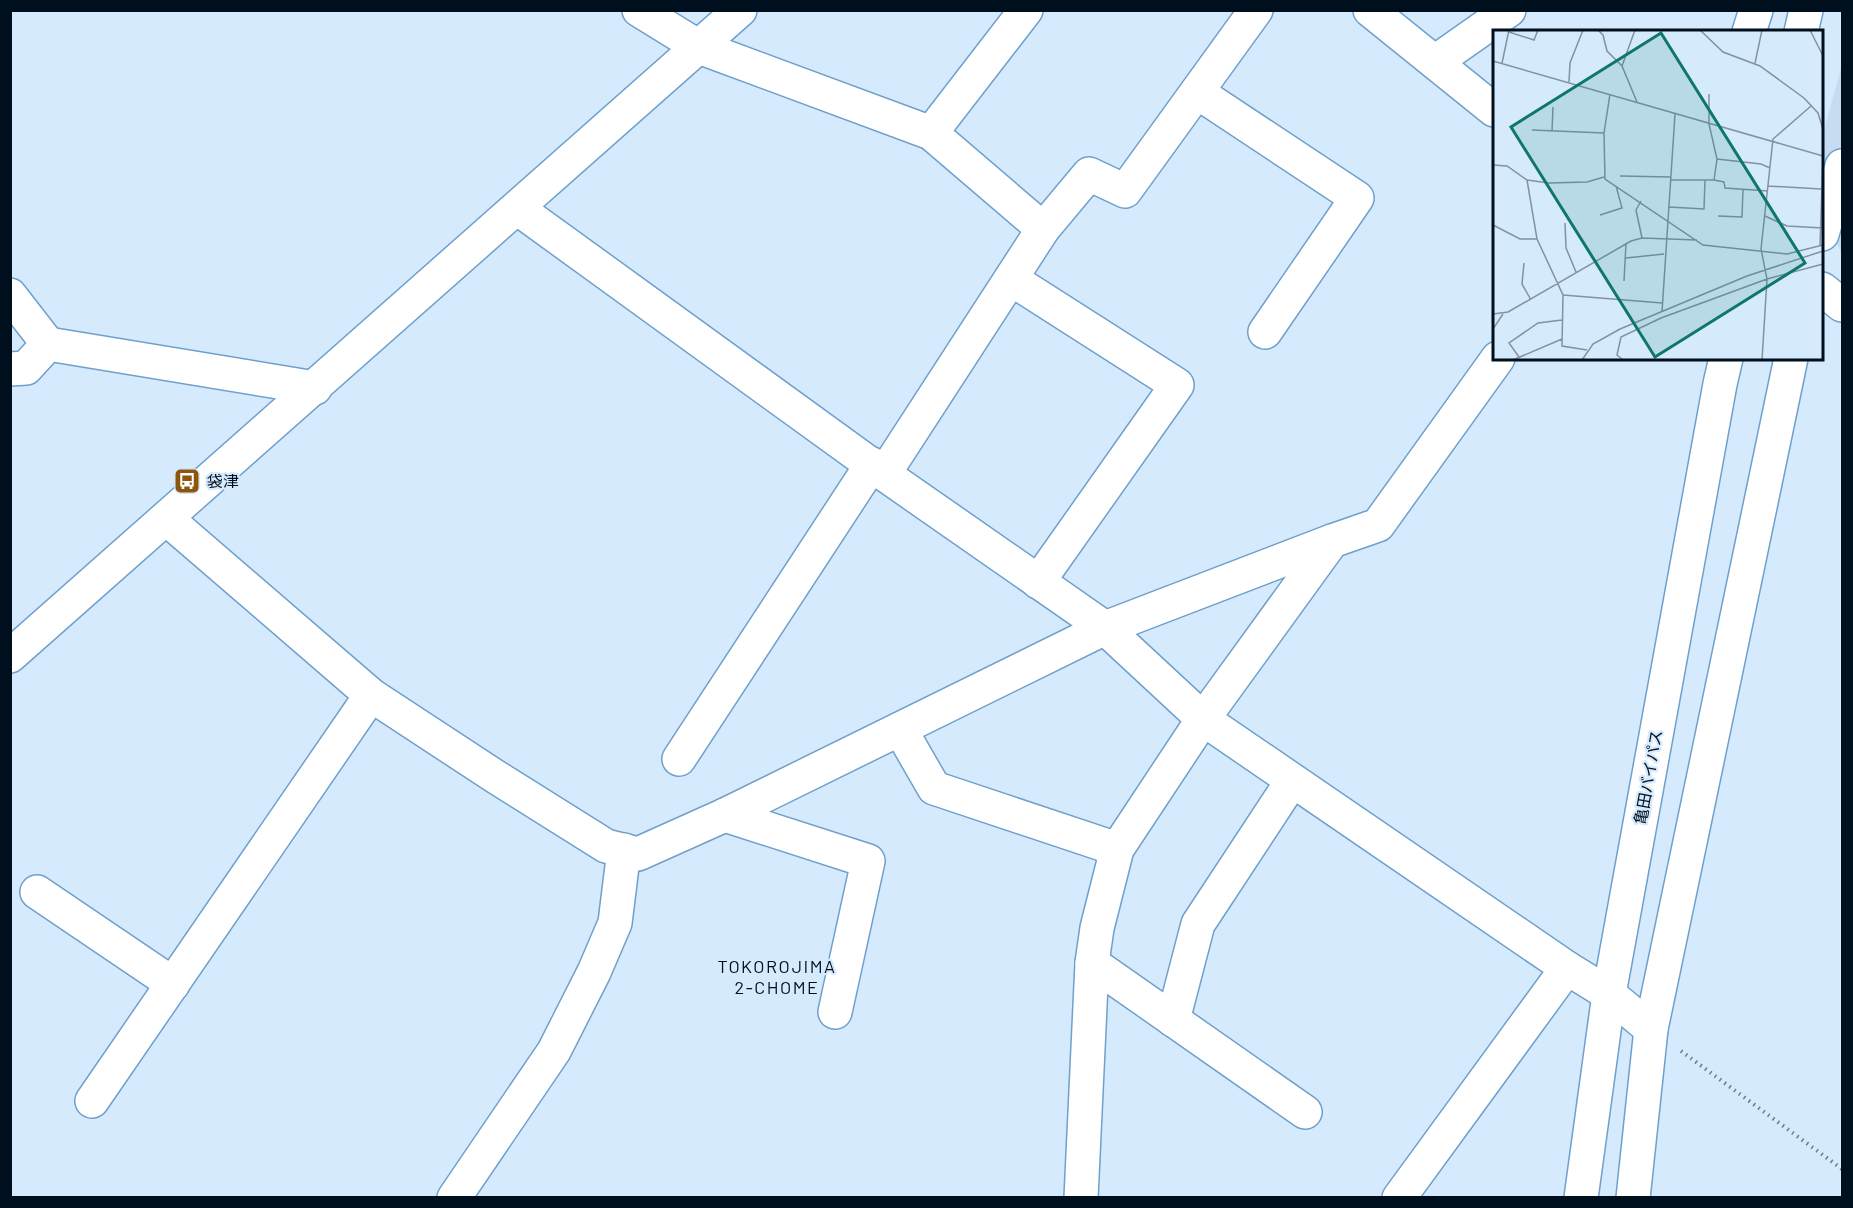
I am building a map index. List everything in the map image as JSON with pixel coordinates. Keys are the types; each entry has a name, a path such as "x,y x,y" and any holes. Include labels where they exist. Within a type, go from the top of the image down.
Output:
{"street":[{"path":"639,10 699,47 932,133 1043,229"},
{"path":"10,656 740,10"},
{"path":"932,133 1026,10"},
{"path":"679,759 1011,279 1043,229 1089,174 1125,191 1256,10"},
{"path":"1370,10 1493,110"},
{"path":"1435,62 1509,10"},
{"path":"1750,30 1756,10"},
{"path":"1801,30 1806,10"},
{"path":"1197,92 1357,198 1265,332"},
{"path":"1823,228 1842,166"},
{"path":"517,208 878,469 1105,628 1203,719 1567,968 1609,994 1651,1029"},
{"path":"1011,279 1177,386 1038,582"},
{"path":"1823,291 1842,305"},
{"path":"10,296 48,344 315,388"},
{"path":"10,369 26,368 48,344"},
{"path":"167,519 371,695 606,846 638,854 725,815 1105,628 1378,525 1497,360"},
{"name":"亀田バイパス","path":"1581,1197 1609,994 1726,360"},
{"path":"1633,1197 1651,1029 1791,360"},
{"path":"1081,1197 1092,963 1097,928 1117,849 1203,719 1332,541"},
{"path":"92,1101 371,695"},
{"path":"900,729 934,788 1117,849"},
{"path":"1173,1020 1198,924 1292,781"},
{"path":"725,815 868,861 835,1012"},
{"path":"454,1197 554,1052 594,972 615,923 624,850"},
{"path":"37,892 172,984"},
{"path":"1092,963 1305,1112"},
{"path":"1399,1197 1567,968"}],"path":[{"path":"1651,1029 1842,1169"}],"shaded area":[{"path":"1842,65 1842,253 1823,220 1823,133"}],"place":[{"name":"袋津","path":"187,481"}],"district":[{"name":"TOKOROJIMA 2-CHOME","path":"777,977"}]}
